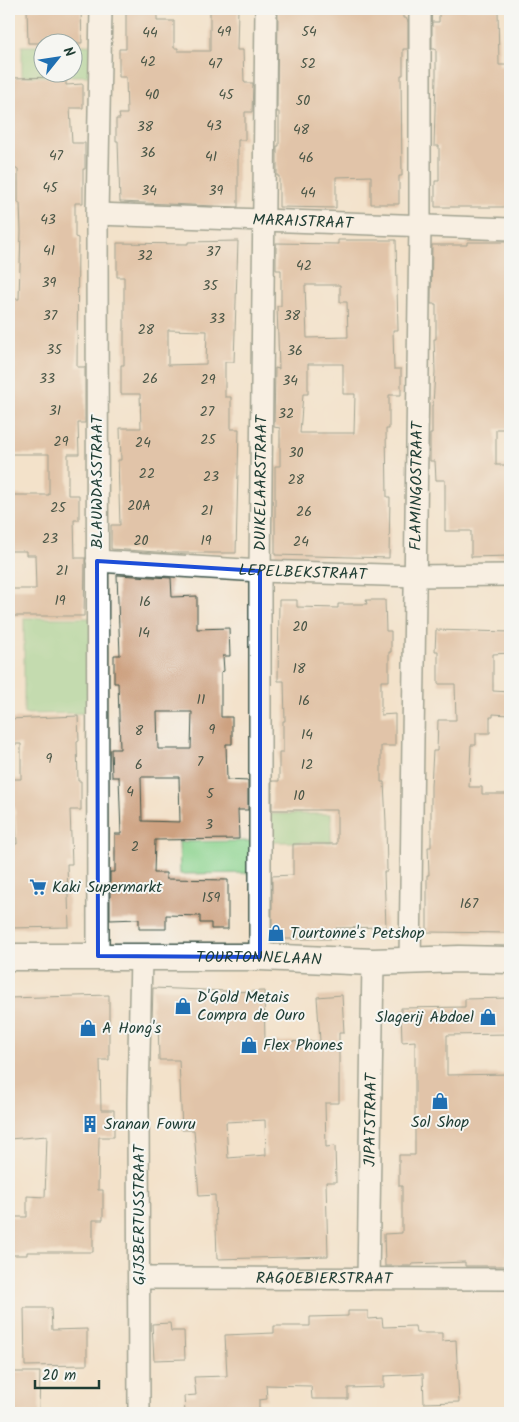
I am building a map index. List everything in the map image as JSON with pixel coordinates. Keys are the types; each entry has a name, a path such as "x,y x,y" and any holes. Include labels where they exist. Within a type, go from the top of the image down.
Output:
{"street":[{"name":"BLAUWDASSTRAAT","path":"98,956 97,214 101,9"},
{"name":"DUIKELAARSTRAAT","path":"260,957 260,571 266,9"},
{"name":"FLAMINGOSTRAAT","path":"410,962 420,224 420,9"},
{"name":"MARAISTRAAT","path":"97,214 263,221 420,224 510,229"},
{"name":"LEPELBEKSTRAAT","path":"97,561 260,571 415,576 510,575"},
{"name":"TOURTONNELAAN","path":"9,958 98,956 260,957 373,962 459,959 510,960"},
{"name":"GIJSBERTUSSTRAAT","path":"139,1413 138,1103 141,957"},
{"name":"JIPATSTRAAT","path":"368,1279 373,962"},
{"name":"RAGOEBIERSTRAAT","path":"139,1278 510,1279"}],"highlighted area":[{"path":"97,561 260,571 260,957 98,956"}],"green space":[{"path":"82,45 99,45 100,76 82,76"},
{"path":"22,46 32,46 32,76 22,76"},
{"path":"24,618 94,618 95,713 24,714"},
{"path":"270,814 331,814 331,842 270,842"},
{"path":"251,841 252,873 180,874 179,842"}],"building":[{"path":"27,9 81,9 82,32 32,32 32,43 28,43"},
{"path":"126,9 157,9 157,21 174,21 174,48 178,48 178,51 210,51 210,9 238,9 237,50 243,50 244,81 245,83 253,83 252,112 245,112 245,140 238,140 238,207 120,202 116,119 120,119 119,114 127,114 126,77 119,77 119,49 126,49"},
{"path":"278,9 403,9 403,18 406,18 408,22 408,49 403,49 403,75 401,75 402,176 399,176 399,204 371,204 371,176 336,177 336,208 279,207 279,176 277,176 277,146 279,146 279,112 277,112"},
{"path":"439,9 498,9 499,65 510,65 510,207 435,207 435,181 439,181 439,146 434,146 436,49 432,49 432,22 439,22"},
{"path":"9,78 32,78 32,82 66,82 66,85 83,84 83,108 70,108 72,143 85,143 83,203 75,203 75,237 78,238 77,367 85,367 85,423 78,423 79,454 68,454 68,495 79,495 79,520 74,520 75,558 85,558 84,616 9,616 9,589 36,589 35,555 26,555 26,551 9,551 9,495 49,495 49,454 9,454 9,299 19,299 21,231 20,203 18,203 18,169 9,169"},
{"path":"338,240 396,240 398,330 393,330 394,369 401,369 401,395 389,395 389,429 386,429 387,497 390,497 389,558 275,555 275,466 280,466 280,428 274,427 275,368 279,369 277,306 281,306 281,270 276,270 276,243 338,244","holes":["305,285 340,285 340,302 347,302 348,337 307,338","308,364 343,364 343,394 355,394 354,433 300,433 303,394 308,394"]},
{"path":"238,241 234,362 225,362 225,397 231,397 231,429 239,429 236,553 172,553 111,549 111,525 120,525 118,460 121,460 120,428 141,428 140,394 121,394 121,365 124,365 124,277 117,277 117,243 188,244 188,242","holes":["168,330 207,331 206,364 168,365"]},
{"path":"467,242 510,242 510,429 496,429 496,465 510,465 510,556 471,557 471,531 445,531 445,480 436,480 435,461 430,461 430,434 432,434 435,372 434,339 436,339 436,304 431,304 432,245 467,245"},
{"path":"117,575 171,578 172,597 197,596 197,629 229,628 230,656 223,656 224,671 221,672 221,717 232,717 232,744 226,744 227,780 248,781 248,810 238,810 239,839 155,840 154,873 166,873 166,879 228,880 228,929 211,929 211,923 200,923 200,916 166,915 166,929 139,929 139,919 110,920 110,872 115,872 115,834 121,834 119,777 112,777 111,749 120,749 118,683 114,683 114,655 120,655","holes":["157,712 192,712 191,749 158,749","141,777 179,777 180,822 142,821"]},
{"path":"279,600 297,600 297,607 338,608 338,604 367,604 366,600 385,600 386,631 391,631 391,652 389,652 389,681 381,681 381,715 395,714 395,746 381,746 381,782 384,782 386,822 387,872 384,872 386,927 336,928 336,939 272,939 272,876 293,875 293,844 337,844 337,810 272,810 272,781 279,781 279,752 283,752 283,721 285,721 284,681 278,681"},
{"path":"436,630 510,632 510,653 493,654 493,691 510,692 510,715 493,714 493,717 490,717 490,733 476,733 476,745 471,745 469,787 482,787 482,794 510,794 510,933 427,932 427,875 429,875 428,847 431,847 433,751 437,751 438,720 456,720 455,684 438,684 438,651 435,651"},
{"path":"78,716 78,781 81,781 81,810 70,810 72,864 67,864 69,927 9,928 9,844 17,844 15,807 9,807 9,779 21,779 21,744 9,744 9,719"},
{"path":"153,988 227,992 264,991 265,1042 320,1041 317,997 342,995 344,1033 339,1033 339,1103 325,1103 326,1147 335,1146 336,1182 326,1182 328,1256 217,1259 215,1195 199,1196 194,1130 182,1130 179,1060 159,1060 158,1021 152,1021","holes":["265,1120 266,1155 228,1158 226,1122"]},
{"path":"109,995 109,1060 100,1060 101,1110 114,1110 114,1137 99,1137 98,1190 103,1190 103,1220 93,1220 93,1252 27,1252 27,1255 9,1255 9,1217 27,1217 27,1196 45,1197 47,1136 9,1139 9,998"},
{"path":"510,998 510,1034 447,1035 447,1075 510,1074 510,1252 506,1252 506,1266 465,1266 465,1262 385,1266 384,1234 402,1233 402,1186 399,1186 399,1155 415,1155 415,1041 402,1042 401,1008 465,1007 465,999"},
{"path":"24,1308 51,1308 52,1330 87,1329 87,1365 25,1366"},
{"path":"348,1311 368,1311 368,1319 382,1318 383,1327 415,1326 416,1333 442,1333 442,1341 456,1340 459,1402 424,1403 423,1374 384,1376 384,1387 348,1388 348,1399 312,1399 311,1386 266,1385 267,1399 259,1400 259,1413 185,1413 184,1396 196,1395 194,1377 227,1376 225,1335 274,1333 274,1326 310,1326 310,1317 348,1316"},
{"path":"170,1323 171,1331 184,1331 185,1359 154,1360 152,1324"},
{"path":"9,1372 40,1372 39,1413 9,1413"}],"place":[{"name":"Kaki Supermarkt","path":"38,887"},
{"name":"Tourtonne's Petshop","path":"276,933"},
{"name":"D'Gold Metais Compra de Ouro","path":"183,1006"},
{"name":"Slagerij Abdoel","path":"488,1017"},
{"name":"A Hong's","path":"88,1028"},
{"name":"Flex Phones","path":"249,1045"},
{"name":"Sol Shop","path":"440,1101"},
{"name":"Sranan Fowru","path":"90,1124"}]}
